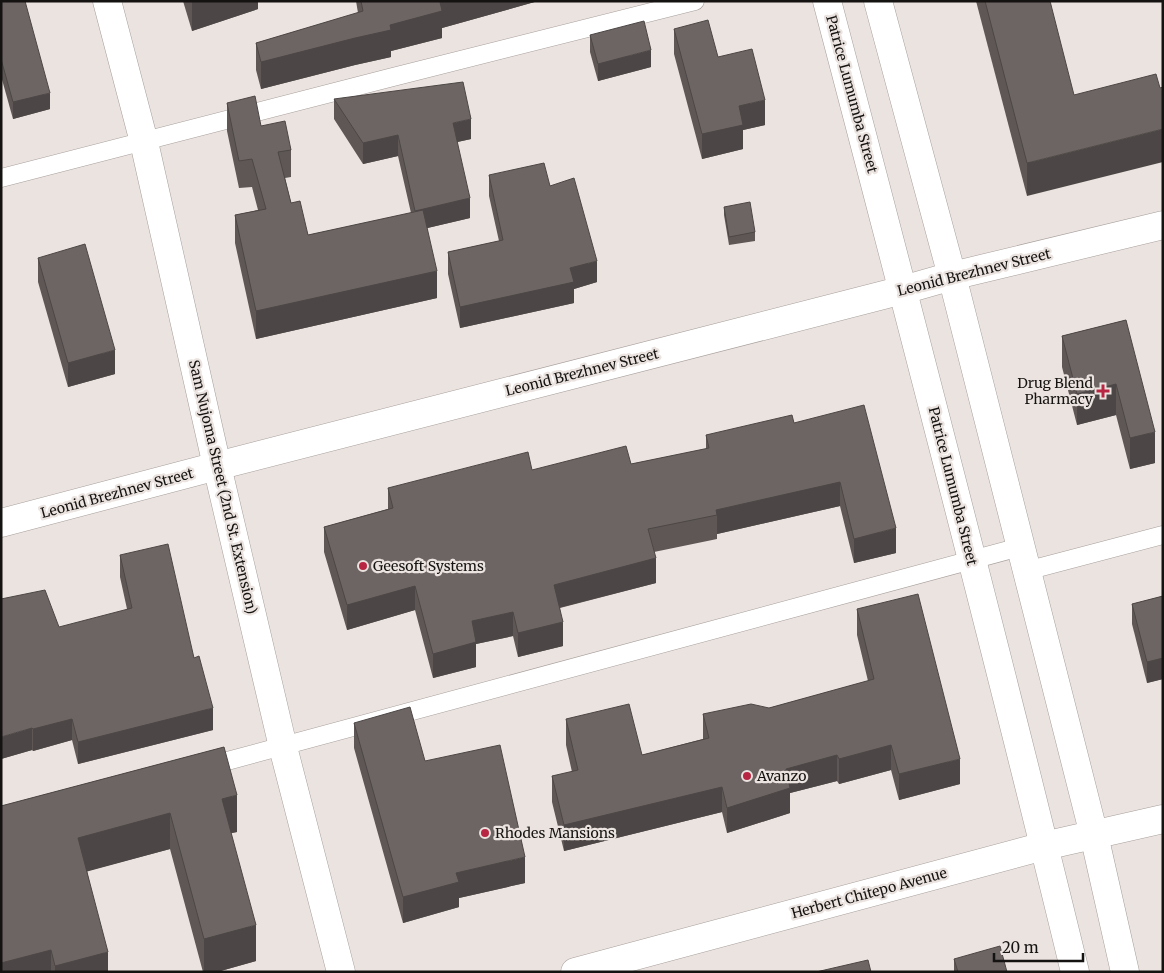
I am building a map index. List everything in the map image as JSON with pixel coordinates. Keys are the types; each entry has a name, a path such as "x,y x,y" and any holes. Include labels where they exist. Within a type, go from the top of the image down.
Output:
{"main road":[{"name":"Sam Nujoma Street (2nd St. Extension)","path":"107,1 144,142 283,747 341,972"},
{"name":"Patrice Lumumba Street","path":"828,1 972,560 1075,972"},
{"path":"878,1 952,276 1094,835 1125,972"},
{"name":"Leonid Brezhnev Street","path":"1,523 952,276 1163,225"},
{"name":"Herbert Chitepo Avenue","path":"576,972 1044,846 1163,819"}],"lane":[{"path":"1,178 695,1"},
{"path":"189,771 972,560 1023,559 1163,534"}],"building":[{"path":"1,1 25,1 50,93 13,102 1,59"},
{"path":"361,1 442,1 440,2 442,11 390,25 391,30 261,62 256,43 363,11"},
{"path":"985,1 1050,1 1074,95 1156,74 1160,88 1163,87 1163,129 1027,163"},
{"path":"708,20 718,57 752,49 765,100 739,106 743,125 702,134 674,29"},
{"path":"644,21 651,50 598,64 590,35"},
{"path":"463,82 471,119 453,123 470,198 415,211 398,135 363,143 334,99"},
{"path":"255,96 261,126 285,121 291,150 278,152 291,203 300,201 308,235 423,210 437,271 256,311 235,215 266,209 252,159 239,161 227,103"},
{"path":"544,163 550,186 574,178 597,261 570,268 574,282 460,307 448,252 503,240 489,175"},
{"path":"750,202 755,232 729,237 724,207"},
{"path":"85,244 115,350 68,363 38,258"},
{"path":"1126,320 1155,432 1130,438 1116,384 1077,394 1062,336"},
{"path":"864,405 896,528 854,539 840,482 716,510 717,515 648,529 656,558 554,585 563,622 518,633 513,612 472,621 476,642 433,654 415,586 347,605 324,527 393,508 388,488 528,452 532,470 626,446 631,464 709,448 706,435 792,415 794,423"},
{"path":"168,544 194,658 199,656 213,708 78,742 72,719 1,737 1,599 45,590 59,627 132,608 120,555"},
{"path":"918,594 960,759 899,774 891,745 839,759 837,755 786,769 790,788 727,808 722,787 564,825 552,776 578,770 566,719 629,704 642,755 709,738 703,714 751,704 769,708 874,679 857,609"},
{"path":"1163,596 1163,658 1147,662 1132,604"},
{"path":"410,707 425,761 500,745 525,857 456,873 459,882 403,897 354,723"},
{"path":"224,747 237,795 222,799 256,925 204,939 170,813 78,838 108,952 55,966 51,950 1,963 1,806"},
{"path":"1000,946 1007,972 958,972 954,959"},
{"path":"868,960 871,972 816,972"}],"place":[{"name":"Drug Blend Pharmacy","path":"1103,391"},
{"name":"Geesoft Systems","path":"363,566"},
{"name":"Avanzo","path":"747,776"},
{"name":"Rhodes Mansions","path":"485,833"}]}
